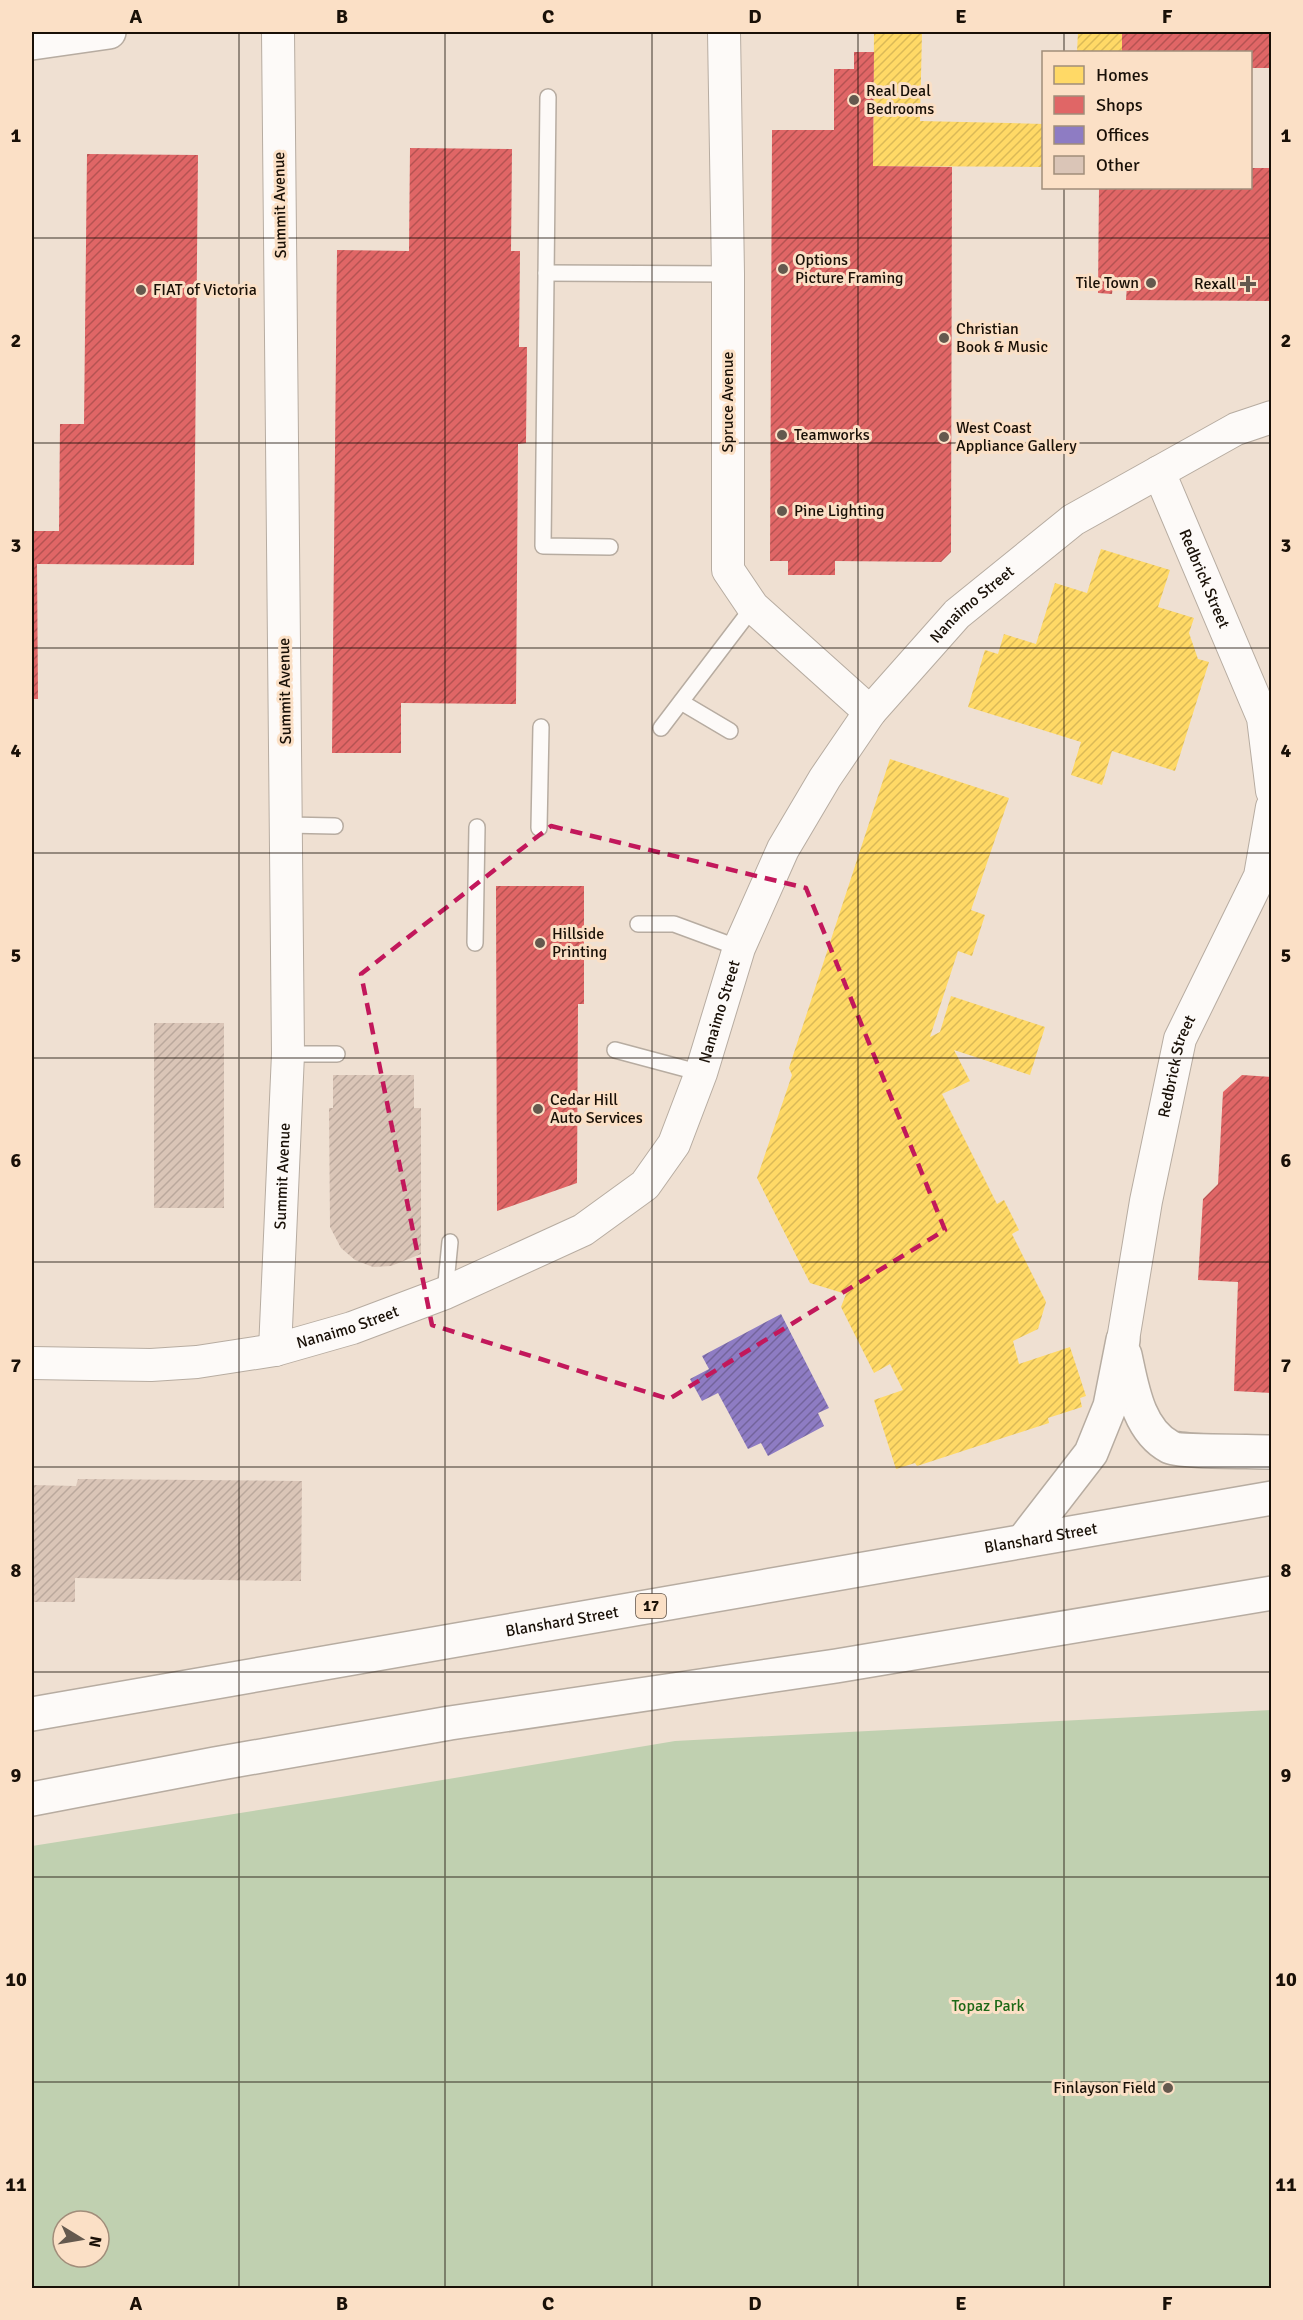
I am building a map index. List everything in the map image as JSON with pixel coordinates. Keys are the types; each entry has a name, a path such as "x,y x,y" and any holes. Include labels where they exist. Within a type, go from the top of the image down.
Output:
{"main road":[{"path":"32,44 109,32"},
{"path":"1122,1340 1132,1391 1149,1429 1172,1448 1272,1452"},
{"path":"1023,1541 1091,1453 1110,1406 1122,1340"},
{"name":"Blanshard Street","path":"32,1714 1272,1498"},
{"path":"32,1799 450,1723 836,1666 1272,1593"}],"street":[{"name":"Summit Avenue","path":"275,1350 288,1054 278,32"},
{"name":"Spruce Avenue","path":"724,32 728,274 728,570 753,608 870,712"},
{"name":"Nanaimo Street","path":"32,1363 151,1365 197,1362 275,1350 352,1328 445,1293 583,1230 645,1185 674,1144 701,1073 739,948 783,849 825,778 870,712 957,614 1073,520 1236,429 1272,417"},
{"name":"Redbrick Street","path":"1159,472 1263,718 1272,791"},
{"name":"Redbrick Street","path":"1122,1340 1146,1201 1180,1039 1260,876 1272,807"}],"lane":[{"path":"548,96 543,546 610,547"},
{"path":"546,273 728,274"},
{"path":"661,728 753,608"},
{"path":"681,702 730,731"},
{"path":"539,828 541,727"},
{"path":"287,825 335,826"},
{"path":"476,943 477,827"},
{"path":"638,924 674,924 739,948"},
{"path":"615,1050 701,1073"},
{"path":"288,1054 337,1054"},
{"path":"445,1293 450,1242"}],"highlighted area":[{"path":"551,826 806,888 945,1230 669,1399 432,1325 361,974"}],"green space":[{"name":"Topaz Park","path":"1271,1710 1271,2288 32,2288 32,1846 675,1741"}],"building: Homes":[{"path":"874,32 922,32 920,121 1042,124 1042,167 873,166"},
{"path":"1078,32 1122,32 1122,51 1077,51"},
{"path":"1101,549 1170,570 1158,607 1194,618 1189,633 1198,659 1209,662 1175,771 1112,751 1102,785 1071,775 1081,742 968,707 985,650 998,654 1004,634 1036,644 1055,583 1087,593"},
{"path":"890,759 1009,798 971,910 985,915 972,956 958,951 930,1037 940,1032 951,996 1045,1027 1030,1075 954,1050 970,1081 942,1094 997,1204 1004,1200 1019,1230 1012,1234 1046,1302 1038,1329 1013,1341 1019,1364 1070,1347 1086,1396 1080,1398 1082,1407 1048,1418 1049,1423 917,1466 915,1463 896,1469 874,1400 903,1390 890,1364 874,1373 841,1307 846,1294 810,1283 757,1178 792,1075 789,1068"}],"building: Shops":[{"path":"1122,32 1272,32 1272,68 1252,68 1252,51 1122,51"},
{"path":"854,52 874,52 873,166 952,167 951,552 941,562 835,561 835,575 788,575 788,561 770,561 772,130 834,130 834,69 854,69"},
{"path":"410,148 512,149 511,251 520,251 519,347 527,347 526,443 518,444 516,704 401,703 401,753 332,753 337,250 409,251"},
{"name":"FIAT of Victoria","path":"87,154 198,155 194,565 37,564 38,699 32,699 32,531 59,531 60,424 84,424"},
{"path":"1252,168 1272,168 1272,301 1126,300 1127,285 1113,285 1112,294 1098,293 1099,189 1252,189"},
{"path":"496,886 584,886 584,1004 578,1004 577,1183 497,1211"},
{"path":"1242,1075 1272,1077 1272,1393 1234,1391 1238,1282 1198,1280 1203,1199 1218,1184 1223,1092"}],"building: Offices":[{"path":"781,1314 829,1408 818,1413 824,1426 768,1456 761,1443 748,1449 718,1393 702,1401 690,1379 709,1369 702,1356"}],"building: Other":[{"path":"154,1023 224,1023 224,1208 154,1208"},
{"path":"333,1075 414,1075 414,1108 421,1108 421,1254 391,1266 373,1267 355,1260 341,1248 330,1227 329,1108 333,1108"},
{"path":"78,1479 302,1481 301,1581 75,1578 75,1602 32,1602 32,1485 76,1486"}],"place":[{"name":"Real Deal Bedrooms","path":"854,100"},
{"name":"Options Picture Framing","path":"783,269"},
{"name":"Tile Town","path":"1151,283"},
{"name":"Rexall","path":"1248,284"},
{"name":"FIAT of Victoria","path":"141,290"},
{"name":"Christian Book & Music","path":"944,338"},
{"name":"Teamworks","path":"782,435"},
{"name":"West Coast Appliance Gallery","path":"944,437"},
{"name":"Pine Lighting","path":"782,511"},
{"name":"Hillside Printing","path":"540,943"},
{"name":"Cedar Hill Auto Services","path":"538,1109"},
{"name":"Finlayson Field","path":"1168,2088"}]}
